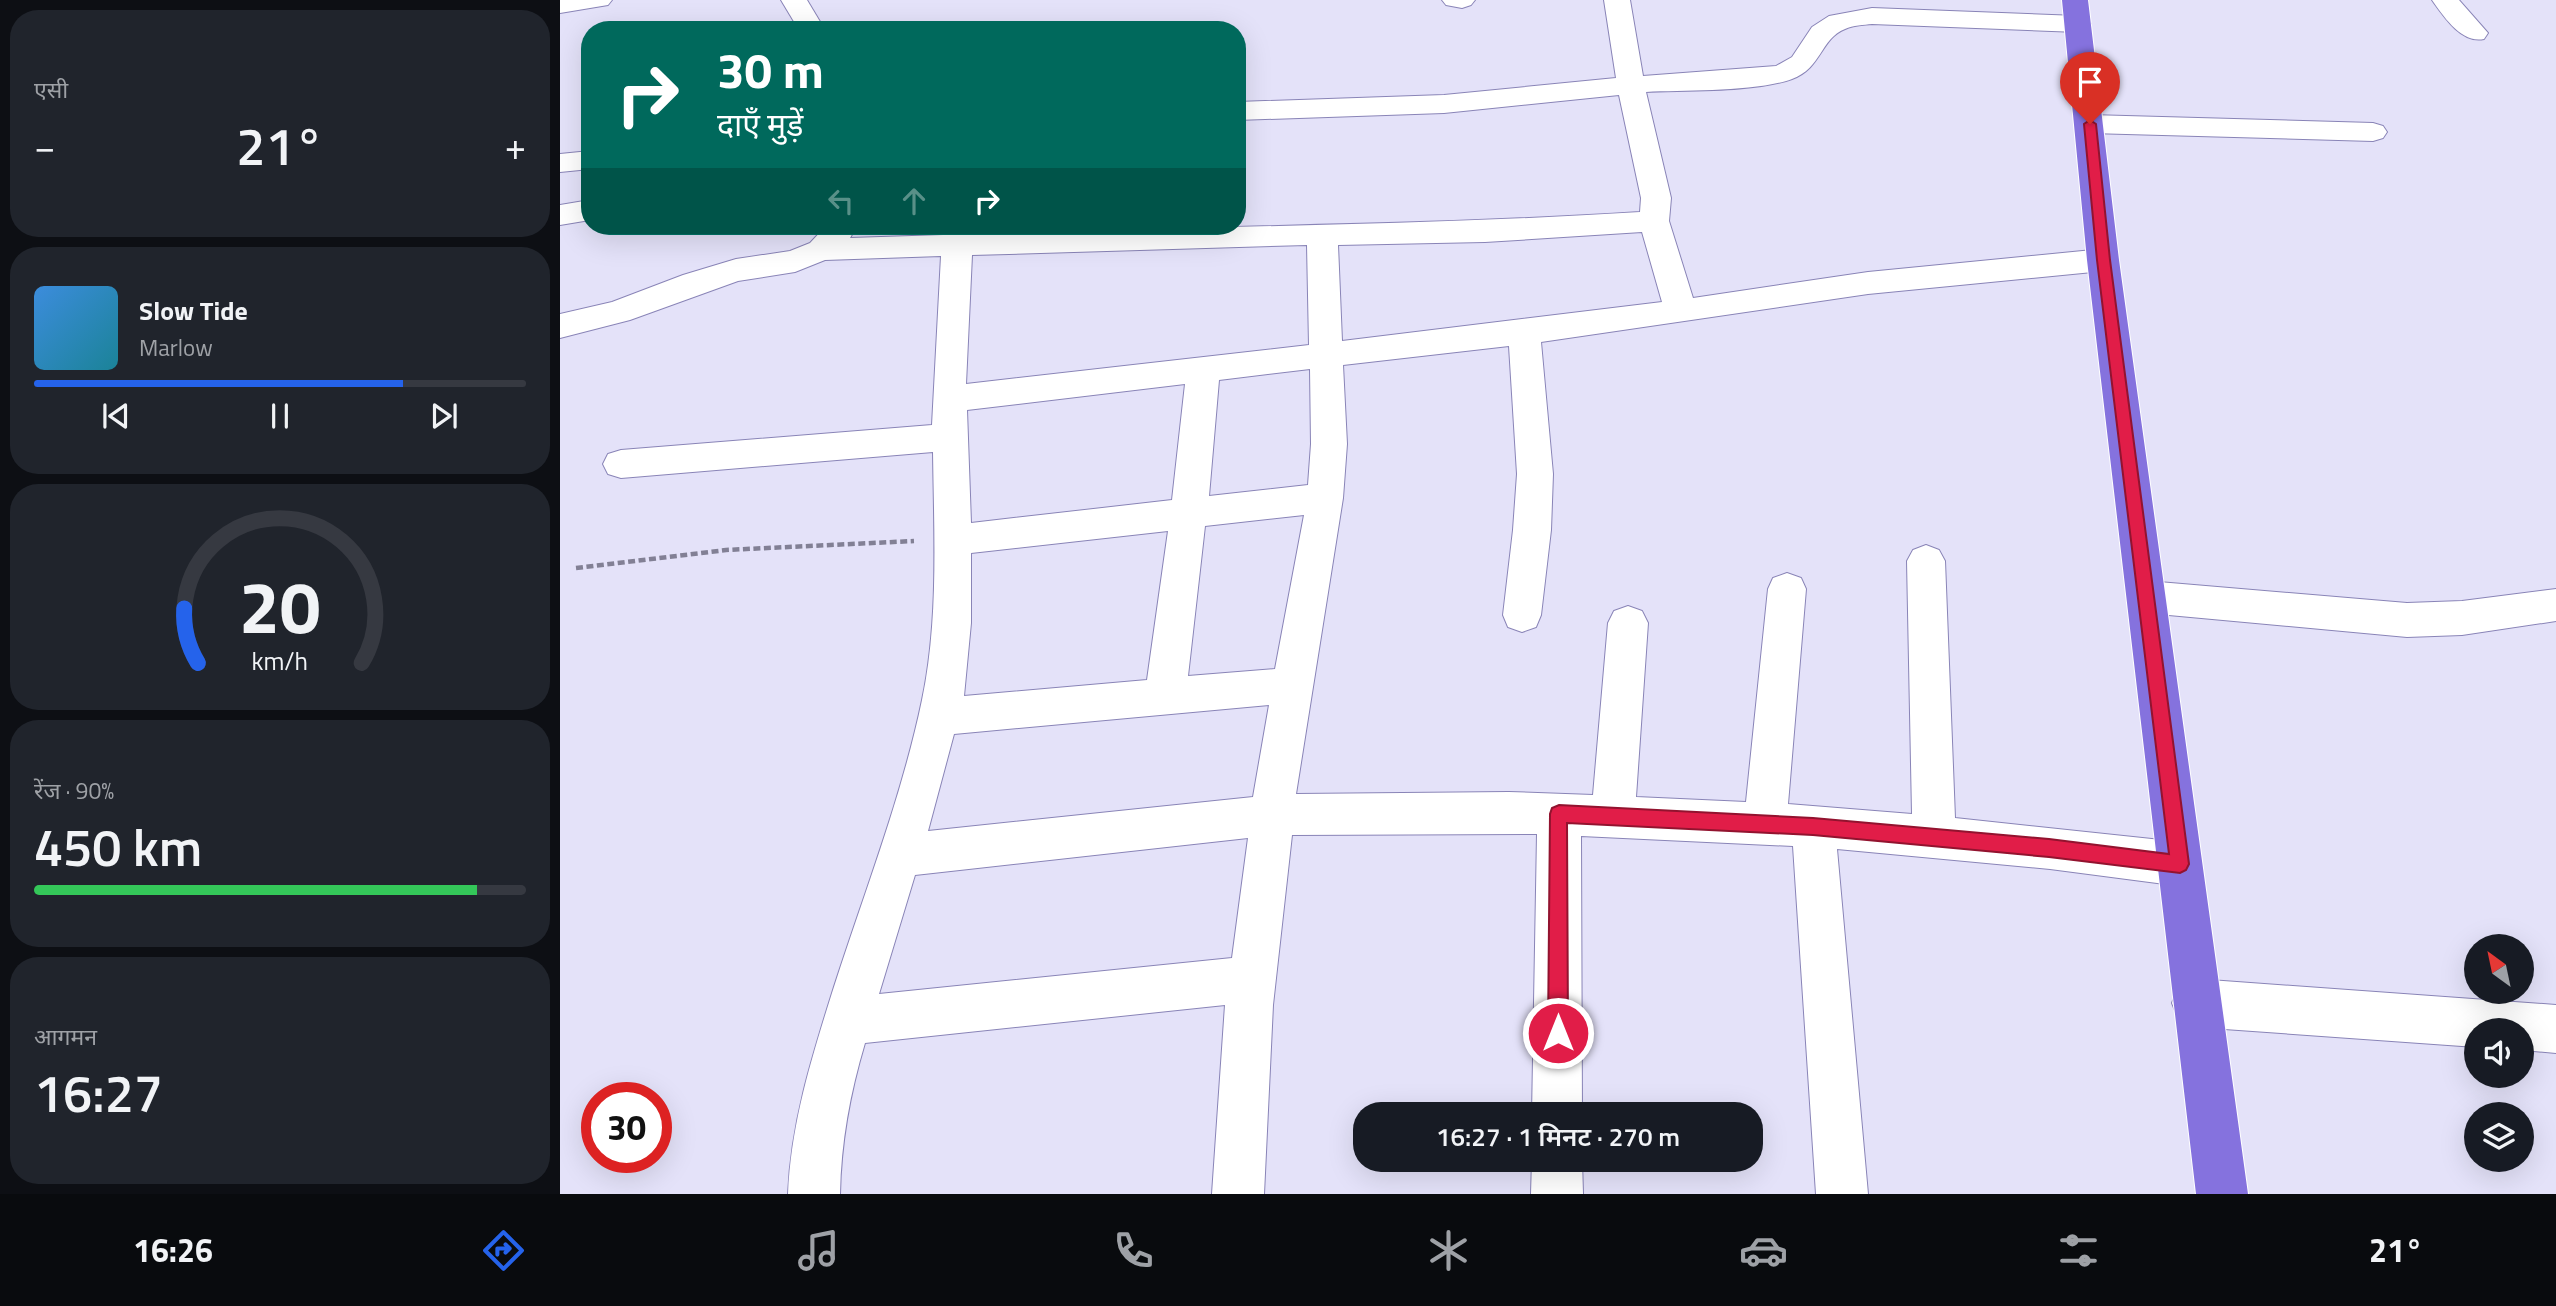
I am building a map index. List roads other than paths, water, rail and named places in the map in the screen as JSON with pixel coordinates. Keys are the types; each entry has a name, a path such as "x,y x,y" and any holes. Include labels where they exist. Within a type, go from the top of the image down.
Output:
{"highway":[{"path":"2077,12 2103,260 2222,1194"}],"street":[{"path":"560,5 599,0"},
{"path":"794,0 807,21"},
{"path":"1455,0 1462,0"},
{"path":"1617,0 1656,198 1654,221 1681,311"},
{"path":"2445,0 2475,33"},
{"path":"1246,111 1444,104 1632,85 1758,77 1783,72 1802,63 1821,33 1838,22 1872,16 2077,12"},
{"path":"2090,124 2373,132"},
{"path":"560,163 581,161"},
{"path":"560,215 581,212"},
{"path":"560,326 619,312 736,270 795,261 821,250 958,236 1322,236 1485,232 1654,221"},
{"path":"821,250 837,235"},
{"path":"814,1194 815,1156 827,1087 943,699 951,623 953,540 948,418 958,236"},
{"path":"1238,1194 1252,979 1273,815 1325,498 1329,444 1322,236"},
{"path":"621,464 948,418 1203,369 1524,332 1868,283 2103,260"},
{"path":"1522,615 1532,530 1535,474 1524,332"},
{"path":"1165,697 1189,515 1203,369"},
{"path":"953,540 1325,498"},
{"path":"1926,561 1934,837"},
{"path":"1765,824 1787,589"},
{"path":"2147,597 2407,620 2462,618 2556,605"},
{"path":"1614,817 1628,623"},
{"path":"938,717 1293,685"},
{"path":"898,855 1273,815 1509,812 1813,827 1934,837 2180,864"},
{"path":"1558,1102 1559,814"},
{"path":"1813,827 1842,1194"},
{"path":"847,1021 1252,979"},
{"path":"2196,1003 2556,1030"},
{"path":"1557,1172 1557,1194"}]}
